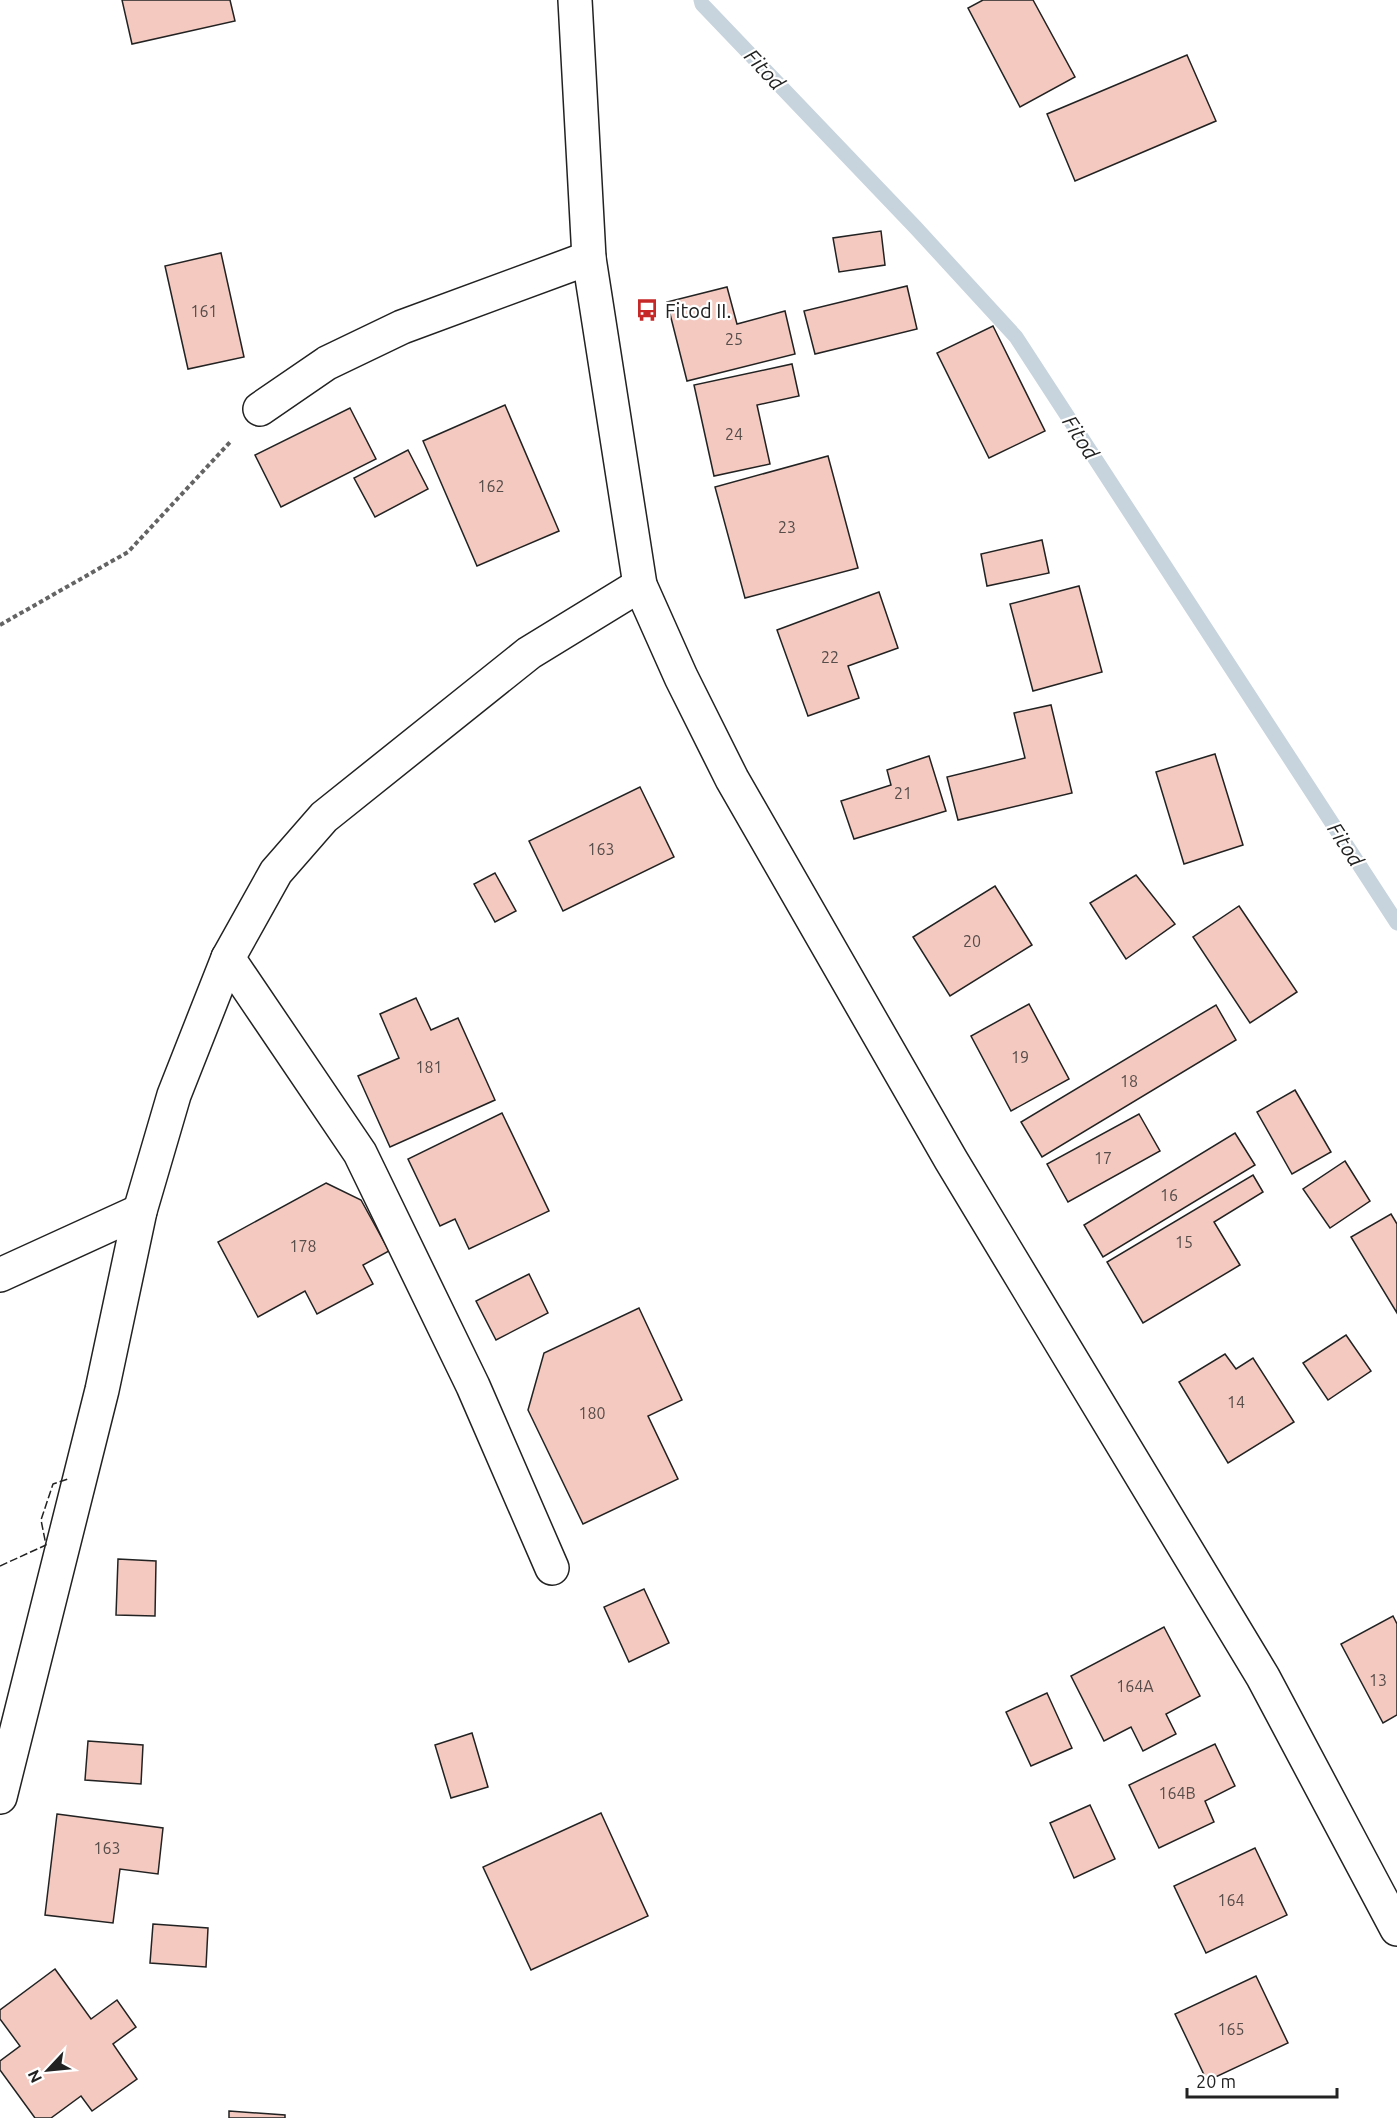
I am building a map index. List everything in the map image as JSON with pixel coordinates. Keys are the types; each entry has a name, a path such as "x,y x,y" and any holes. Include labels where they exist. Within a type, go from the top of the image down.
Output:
{"street":[{"path":"575,0 589,258 640,585 681,677 732,779 951,1160 1263,1677 1397,1929"},
{"path":"260,409 327,363 402,327 589,258"},
{"path":"0,1797 102,1390 140,1211 174,1095 228,958 276,872 324,817 529,653 640,585"},
{"path":"228,958 360,1154 473,1386 552,1568"},
{"path":"0,1275 140,1211"}],"path":[{"path":"0,625 128,552 260,409"}],"building":[{"path":"122,0 230,0 235,21 132,44"},
{"path":"983,0 1033,0 1075,77 1020,107 968,8"},
{"path":"1187,55 1216,121 1075,181 1047,114"},
{"path":"881,231 885,265 839,272 833,238"},
{"path":"221,253 244,357 188,369 165,266"},
{"path":"907,286 917,329 815,354 804,311"},
{"path":"727,287 737,324 785,311 795,354 687,381 667,302"},
{"path":"993,326 1045,431 989,458 937,353"},
{"path":"792,364 799,396 757,405 770,464 714,476 694,385"},
{"path":"505,405 559,531 477,566 423,441"},
{"path":"350,408 376,459 281,507 255,455"},
{"path":"408,450 428,489 375,517 354,478"},
{"path":"828,456 858,568 745,598 715,487"},
{"path":"1042,540 1049,573 987,586 981,554"},
{"path":"1079,586 1102,672 1033,691 1010,604"},
{"path":"879,592 898,648 848,666 859,698 808,716 777,630"},
{"path":"1051,705 1072,793 958,820 947,777 1025,758 1014,713"},
{"path":"1215,754 1243,845 1184,864 1156,772"},
{"path":"929,756 946,811 854,839 841,801 891,785 887,770"},
{"path":"640,787 674,857 563,911 529,841"},
{"path":"495,873 516,911 495,922 474,884"},
{"path":"1136,875 1175,924 1126,959 1090,903"},
{"path":"995,886 1032,945 950,996 913,937"},
{"path":"1239,906 1297,992 1250,1023 1193,937"},
{"path":"416,998 431,1030 458,1018 495,1100 390,1147 358,1076 399,1058 380,1014"},
{"path":"1029,1004 1069,1079 1011,1111 971,1036"},
{"path":"1216,1005 1236,1040 1042,1157 1021,1122"},
{"path":"1295,1090 1331,1152 1292,1174 1257,1112"},
{"path":"502,1113 549,1211 469,1249 455,1219 440,1226 408,1159"},
{"path":"1139,1114 1160,1151 1068,1202 1047,1164"},
{"path":"1235,1133 1255,1165 1103,1257 1084,1225"},
{"path":"1345,1161 1370,1201 1330,1228 1303,1189"},
{"path":"1253,1175 1263,1192 1214,1222 1240,1265 1143,1323 1107,1262"},
{"path":"326,1183 361,1200 389,1251 363,1265 373,1284 317,1314 305,1291 258,1317 218,1242"},
{"path":"1391,1214 1397,1224 1397,1313 1351,1237"},
{"path":"529,1274 548,1313 496,1340 476,1301"},
{"path":"639,1308 682,1400 648,1416 678,1479 583,1524 528,1410 544,1353"},
{"path":"1346,1335 1371,1371 1328,1400 1303,1363"},
{"path":"1225,1354 1236,1369 1253,1358 1294,1422 1228,1463 1179,1382"},
{"path":"118,1559 156,1561 155,1616 116,1615"},
{"path":"644,1589 669,1643 629,1662 604,1607"},
{"path":"1393,1616 1397,1624 1397,1715 1383,1723 1341,1644"},
{"path":"1164,1627 1200,1696 1166,1714 1176,1734 1143,1751 1131,1727 1104,1741 1071,1676"},
{"path":"1047,1693 1072,1748 1031,1766 1006,1712"},
{"path":"472,1733 488,1787 451,1798 435,1745"},
{"path":"88,1741 143,1745 141,1784 85,1780"},
{"path":"1215,1744 1235,1786 1205,1801 1214,1822 1159,1848 1129,1785"},
{"path":"1090,1805 1115,1859 1074,1878 1050,1823"},
{"path":"601,1813 648,1916 531,1970 483,1867"},
{"path":"57,1814 163,1828 158,1874 120,1869 113,1923 45,1915"},
{"path":"1255,1848 1287,1915 1206,1953 1174,1886"},
{"path":"153,1924 208,1928 206,1967 150,1963"},
{"path":"55,1969 91,2019 117,2000 136,2027 113,2044 137,2079 92,2111 81,2096 51,2118 35,2118 0,2070 0,2061 20,2046 0,2019 0,2010"},
{"path":"1256,1976 1288,2043 1207,2081 1175,2014"},
{"path":"229,2111 285,2115 285,2118 229,2118"}],"waterway":[{"name":"Fitod","path":"701,0 702,4 916,228 1016,337 1397,923"}],"fence":[{"path":"0,1566 46,1545 41,1520 53,1484 68,1479"}],"place":[{"name":"Fitod II.","path":"647,310"}]}
